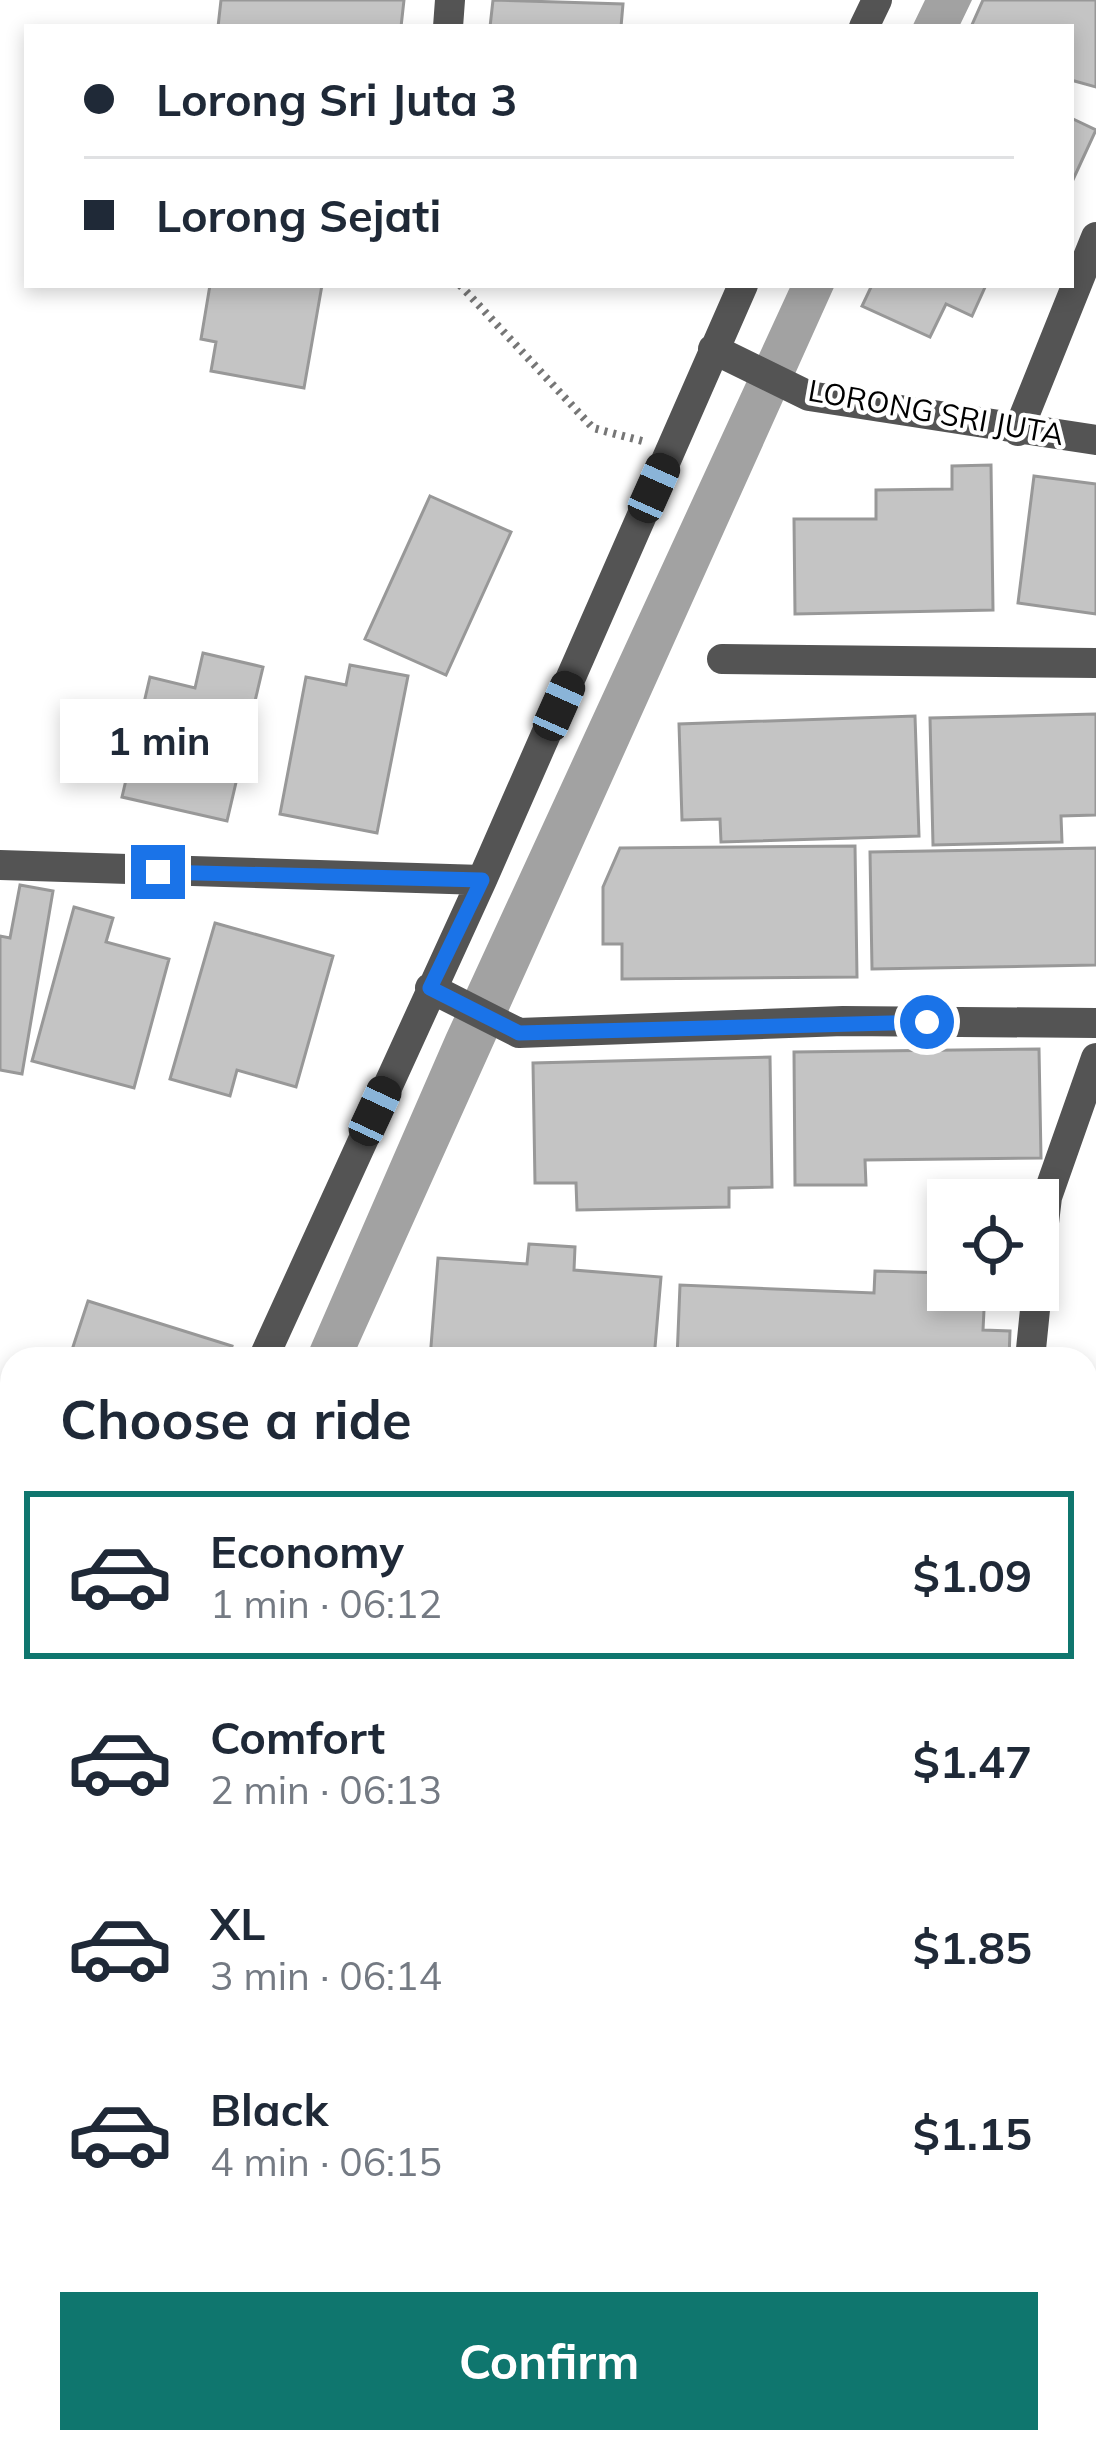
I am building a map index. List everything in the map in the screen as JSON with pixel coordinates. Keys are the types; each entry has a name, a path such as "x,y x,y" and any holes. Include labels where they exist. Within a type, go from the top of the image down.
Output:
{"street":[{"path":"1018,431 1096,237"},
{"path":"269,1347 441,994 482,880 674,445 726,356 742,288"},
{"name":"LORONG SRI JUTA","path":"726,356 809,396 1096,440"},
{"path":"722,658 1096,663"},
{"path":"0,865 482,880"},
{"path":"441,994 519,1033 843,1021 1096,1023"},
{"path":"1053,1179 1096,1058"},
{"path":"1031,1347 1034,1311"}],"path":[{"path":"463,288 593,428 620,439 674,445"}],"shaded area":[{"path":"925,0 972,0 960,24 913,24"},
{"path":"790,288 834,288 357,1347 310,1347 446,1035"}],"building":[{"path":"221,0 404,0 401,24 218,24"},
{"path":"493,0 623,4 621,24 490,24"},
{"path":"983,0 1096,0 1096,87 1074,81 1074,24 972,24"},
{"path":"1074,119 1096,130 1074,178"},
{"path":"210,288 321,288 304,388 211,371 216,342 201,339"},
{"path":"871,288 985,288 972,316 946,304 930,337 862,306"},
{"path":"991,465 993,610 795,614 794,519 876,519 876,490 952,489 952,466"},
{"path":"1034,476 1096,484 1096,614 1018,603"},
{"path":"430,496 511,532 446,675 365,639"},
{"path":"203,653 263,667 227,821 122,797 150,677 195,688"},
{"path":"350,665 408,676 377,833 280,814 306,677 346,685"},
{"path":"1096,714 1096,815 1061,816 1062,842 933,845 930,718"},
{"path":"915,716 919,836 721,842 720,819 682,820 679,724"},
{"path":"855,846 857,977 622,979 622,944 603,944 603,887 620,848"},
{"path":"1096,848 1096,965 872,969 870,852"},
{"path":"20,885 53,891 22,1074 0,1070 0,936 10,938"},
{"path":"74,907 113,918 106,942 169,959 134,1088 32,1061"},
{"path":"215,923 333,956 296,1087 237,1070 230,1096 170,1079"},
{"path":"1039,1049 1041,1158 865,1160 866,1185 795,1185 794,1052"},
{"path":"770,1057 772,1187 729,1188 729,1207 577,1210 576,1183 535,1183 533,1063"},
{"path":"529,1244 575,1247 574,1270 661,1277 655,1347 431,1347 438,1258 527,1264"},
{"path":"875,1271 927,1272 927,1311 984,1311 983,1330 1010,1331 1009,1347 677,1347 680,1285 874,1293"},
{"path":"88,1301 232,1346 232,1347 73,1347"}],"route":[{"path":"158,872 482,880 430,988 519,1033 927,1022"}]}
